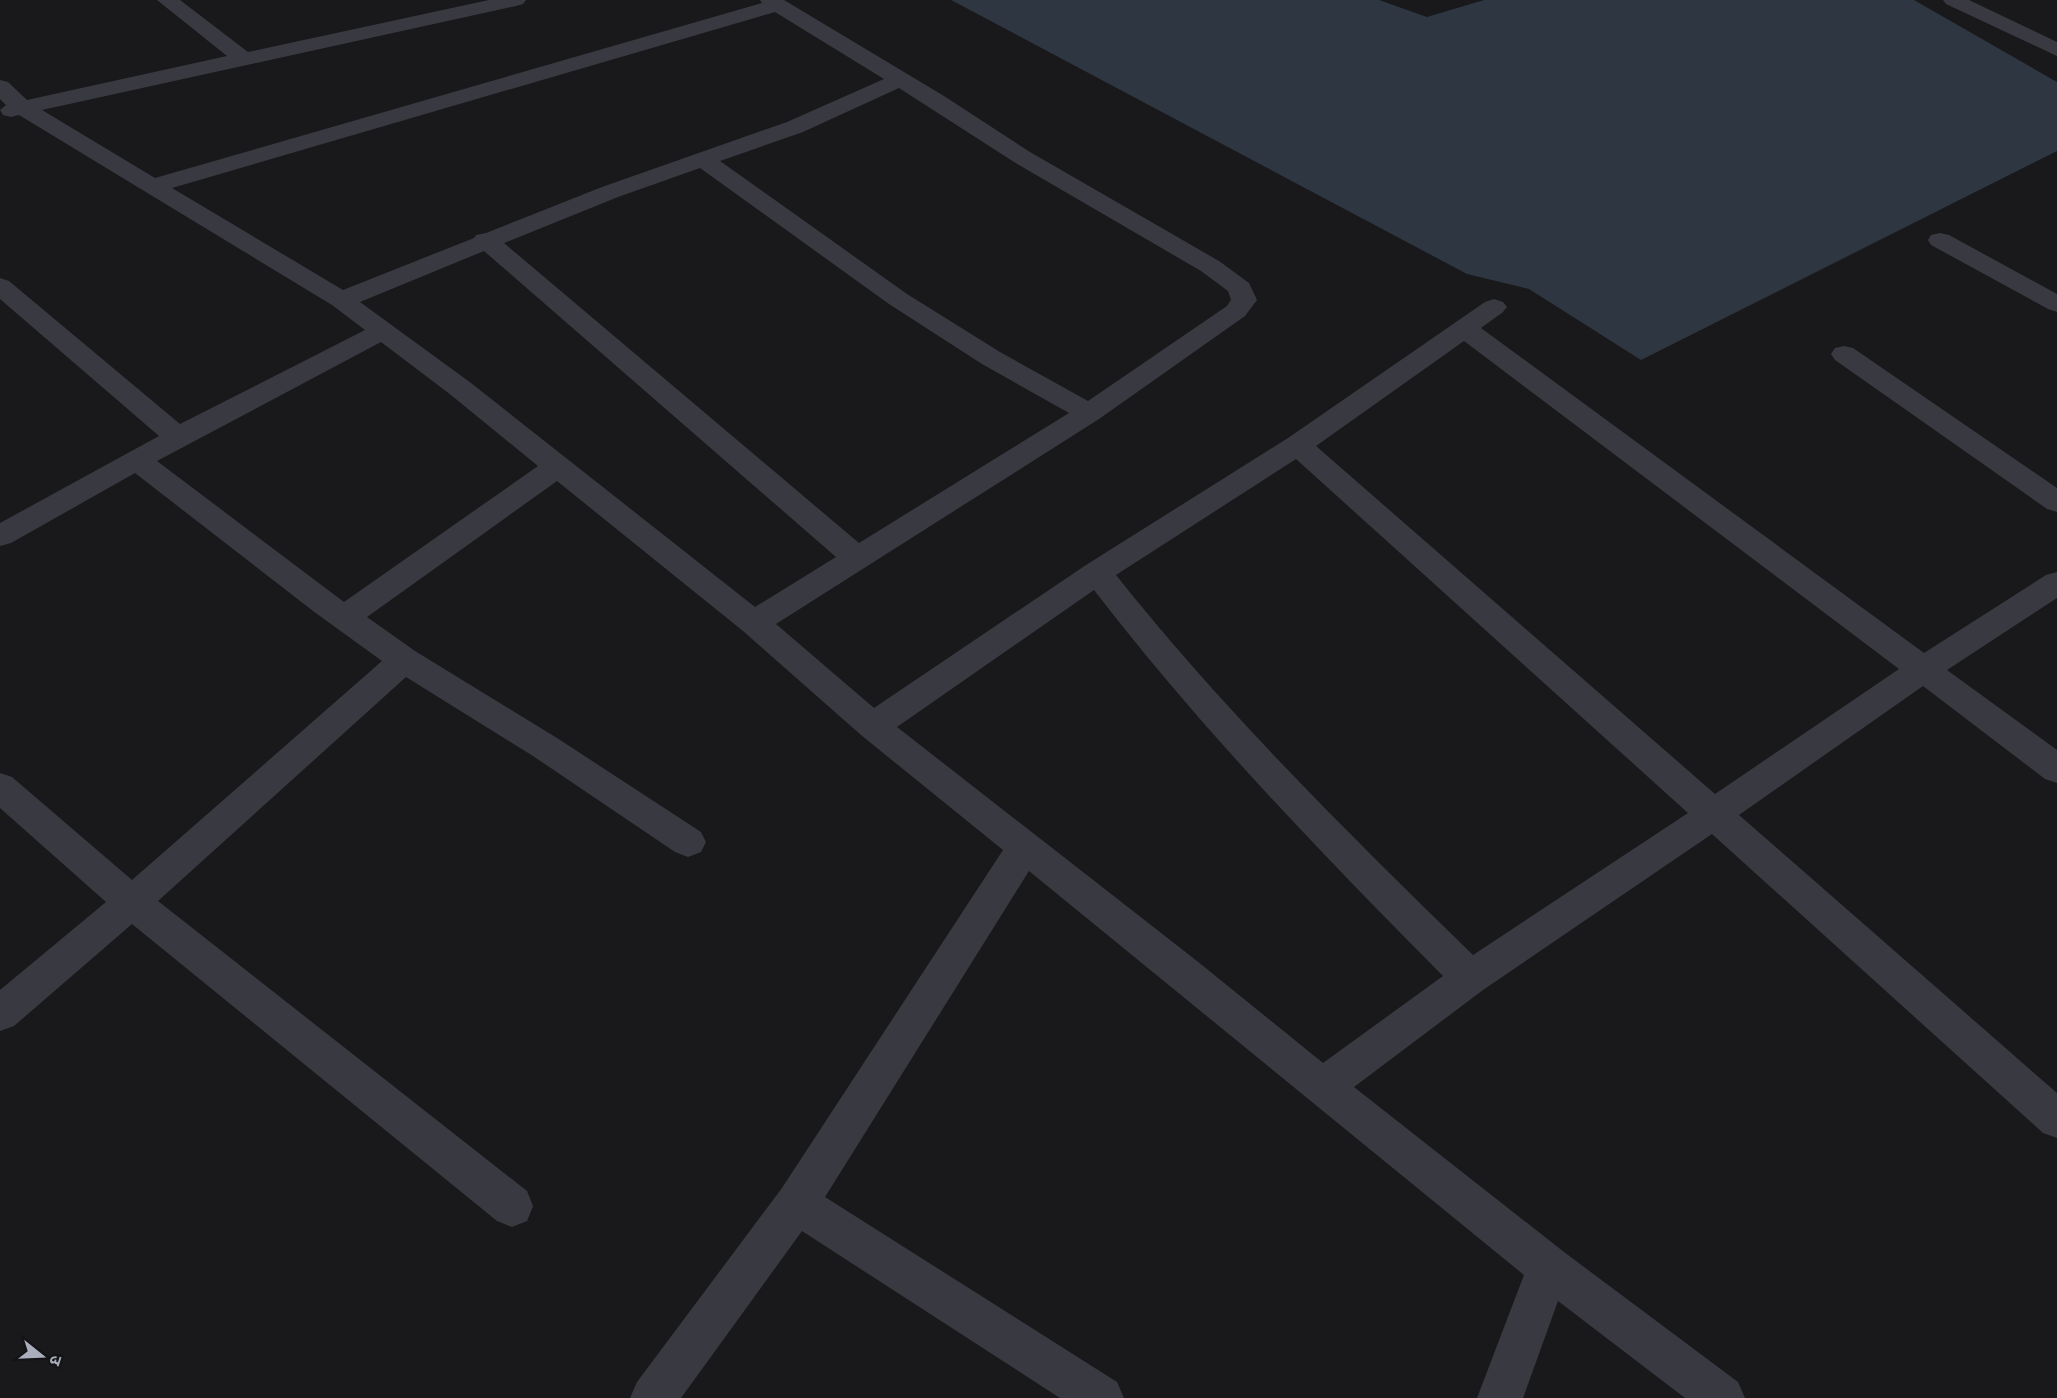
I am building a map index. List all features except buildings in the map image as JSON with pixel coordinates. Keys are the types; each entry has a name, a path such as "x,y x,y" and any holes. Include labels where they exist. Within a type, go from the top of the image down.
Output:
{"street":[{"path":"167,0 242,57"},
{"path":"8,102 346,38 516,0"},
{"path":"1953,0 2057,50"},
{"path":"152,186 774,2 936,101 1022,157 1210,266 1240,288 1244,300 1236,311 1089,413 754,623"},
{"path":"341,300 485,240 610,192 795,127 899,80"},
{"path":"8,102 341,300 383,331 754,623 873,726 1184,974 1322,1088 1549,1267 1722,1398"},
{"path":"704,160 915,311 1016,373 1089,413"},
{"path":"485,240 857,558"},
{"path":"1940,240 2057,304"},
{"path":"0,286 178,437"},
{"path":"873,726 1097,573 1298,445 1494,307"},
{"path":"1465,328 2057,770"},
{"path":"0,536 178,437 383,331"},
{"path":"1844,354 2057,502"},
{"path":"1298,445 2057,1119"},
{"path":"136,460 404,660 545,747 688,842"},
{"path":"345,617 556,466"},
{"path":"1097,573 1159,651 1238,741 1348,856 1470,978"},
{"path":"1322,1088 1470,978 1922,670 2057,583"},
{"path":"0,1014 132,902 404,660"},
{"path":"0,787 132,902 512,1206"},
{"path":"653,1398 797,1203 1025,847"},
{"path":"797,1203 1101,1398"},
{"path":"1500,1398 1549,1267"}],"water":[{"path":"951,0 1379,0 1427,17 1484,0 1914,0 2057,82 2057,151 1641,360 1529,289 1467,274"}]}
